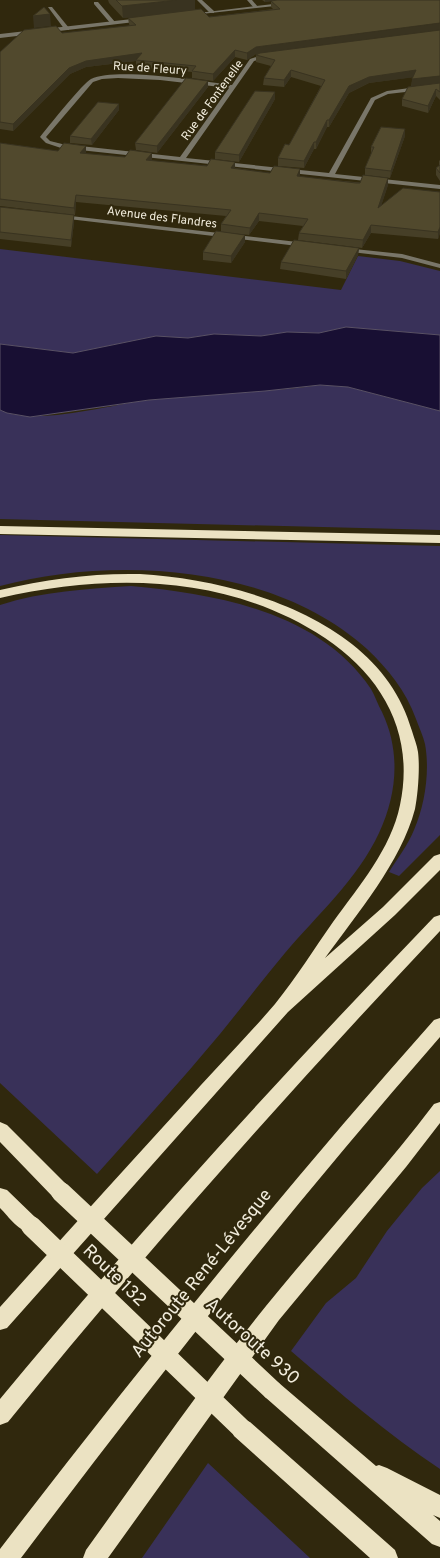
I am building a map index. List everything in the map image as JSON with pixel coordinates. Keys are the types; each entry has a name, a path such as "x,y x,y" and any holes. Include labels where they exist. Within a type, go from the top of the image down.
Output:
{"highway":[{"path":"0,530 440,539"},
{"path":"0,594 56,582 125,577 186,582 225,589 276,606 316,625 350,649 383,683 405,724 412,751 412,782 406,814 396,839 378,871 282,1007"},
{"path":"0,1321 282,1007 389,911 440,860"},
{"path":"0,1415 123,1268 271,1100 440,922"},
{"name":"Autoroute René-Lévesque","path":"7,1558 128,1399 244,1253 332,1148 440,1025"},
{"path":"94,1558 273,1313 413,1146 440,1109"},
{"name":"Autoroute 930","path":"0,1130 61,1192 159,1286 272,1390 440,1536"},
{"path":"413,1146 440,1130"},
{"name":"Route 132","path":"0,1196 242,1429 387,1558"},
{"path":"360,1466 440,1507"}],"street":[{"path":"198,0 212,12"},
{"path":"249,0 256,7"},
{"path":"96,3 113,23"},
{"path":"182,15 286,3"},
{"path":"50,8 67,28"},
{"path":"0,36 152,19"},
{"name":"Rue de Fontenelle","path":"182,159 255,58 275,54"},
{"name":"Rue de Fleury","path":"234,87 119,76 99,78 92,81 44,135 45,140 56,145 440,187"},
{"path":"331,175 373,99 386,93 440,86"},
{"name":"Avenue des Flandres","path":"59,217 313,246"},
{"path":"332,248 402,256 439,265"}],"shaded area":[{"path":"0,249 341,290 358,256 400,261 440,271 440,335 346,327 319,333 287,332 261,336 214,334 188,338 156,336 73,353 0,344"},
{"path":"346,327 440,335 440,411 348,387 320,385 149,400 30,417 0,410 0,344 73,353 156,336 188,338 214,334 261,336 287,332 319,333"},
{"path":"320,385 348,387 440,411 440,530 0,519 0,410 15,415 53,415 150,400"},
{"path":"0,535 440,546 440,835 399,876 389,872 412,836 421,810 427,776 425,744 407,699 389,673 367,649 330,621 287,599 241,584 192,574 142,570 93,571 45,576 0,586"},
{"path":"131,586 197,595 231,602 264,612 295,625 324,642 349,663 371,689 388,727 392,742 394,773 390,803 385,818 379,833 360,866 277,963 205,1052 97,1174 0,1083 0,605 49,594"},
{"path":"440,1171 440,1469 382,1427 291,1351 326,1303 356,1278 387,1231 422,1188"},
{"path":"208,1463 310,1558 142,1558"}],"building":[{"path":"116,0 177,0 122,6"},
{"path":"440,0 440,23 256,47 247,53 235,50 213,74 192,71 196,66 136,60 142,53 86,61 69,68 13,124 0,122 0,52 24,30 56,26 62,33 136,25 128,18 201,9 209,17 280,9 271,1"},
{"path":"44,7 50,14 33,16"},
{"path":"440,30 440,76 412,79 416,70 369,77 349,86 304,161 278,158 285,144 289,145 325,80 291,70 284,80 264,78 275,60 256,55"},
{"path":"186,78 208,81 157,146 135,143"},
{"path":"440,83 440,92 436,89 428,106 402,99 408,87"},
{"path":"255,91 275,92 239,155 215,152"},
{"path":"98,102 119,104 91,139 70,136"},
{"path":"381,127 405,129 391,171 365,168 374,147 371,147"},
{"path":"0,143 58,151 64,143 86,146 80,153 125,157 130,150 152,153 146,160 207,166 211,159 235,162 231,168 270,173 274,166 300,169 297,176 356,183 360,183 363,175 388,178 378,208 403,188 440,192 440,227 438,232 371,225 363,240 299,233 308,219 259,213 250,228 221,224 231,210 76,195 74,208 0,199"},
{"path":"440,165 440,173 436,168"},
{"path":"0,207 74,215 71,240 0,232"},
{"path":"216,231 245,235 231,256 203,252"},
{"path":"294,240 359,248 346,271 281,262"}]}
